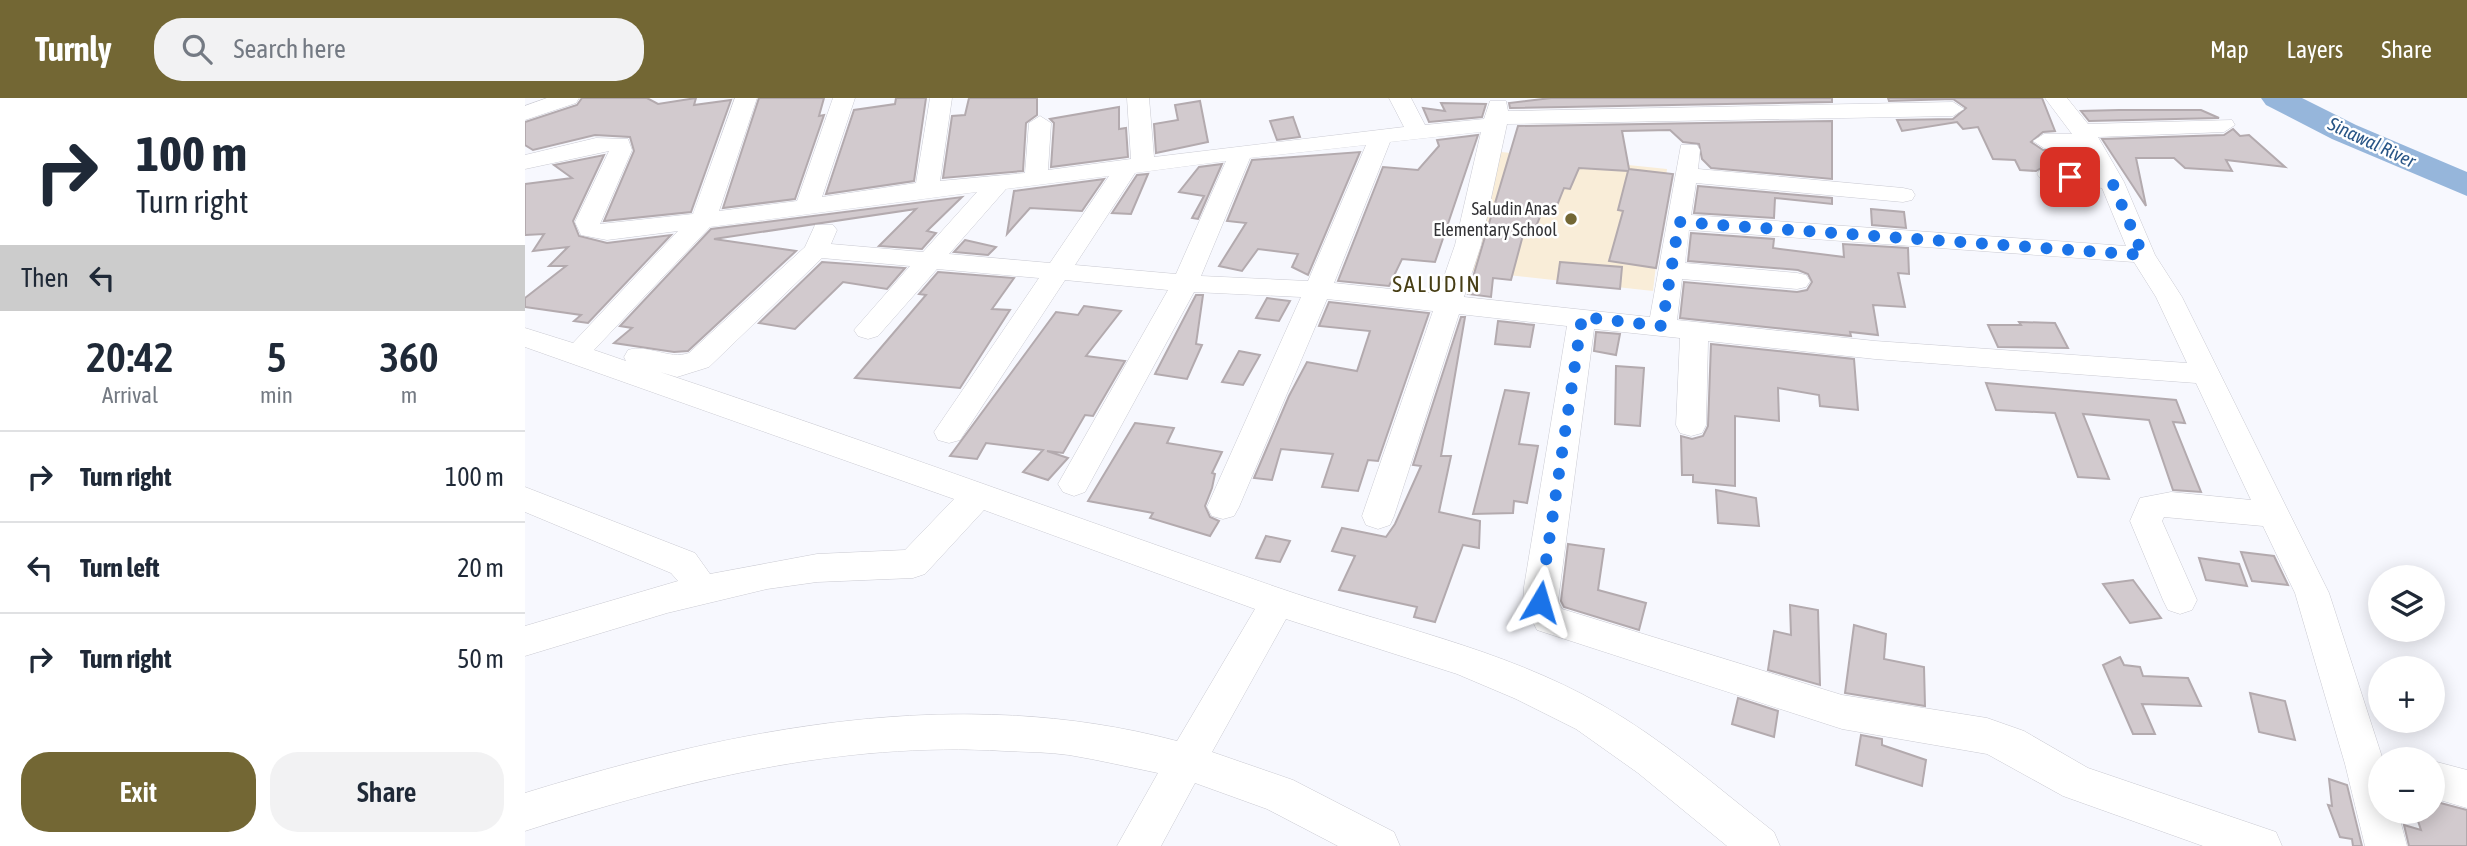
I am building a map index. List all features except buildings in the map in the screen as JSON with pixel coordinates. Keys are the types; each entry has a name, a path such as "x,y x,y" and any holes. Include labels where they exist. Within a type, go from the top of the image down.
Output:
{"street":[{"path":"525,113 568,98"},
{"path":"587,342 704,218 746,98"},
{"path":"807,207 844,98"},
{"path":"927,189 941,98"},
{"path":"949,432 1058,272 1135,168 1138,98"},
{"path":"1415,98 1400,98 1418,132"},
{"path":"2056,98 2085,136 2112,182 2143,255 2169,297 2312,593 2368,752"},
{"path":"525,162 596,145 620,144 621,150 587,222 590,230 607,232 927,189 1135,168 1241,152 1418,132 1497,114 1953,109"},
{"path":"1378,516 1408,429 1446,303 1468,245 1497,114"},
{"path":"1036,179 1039,123"},
{"path":"2044,141 2224,125"},
{"path":"1223,508 1318,290 1381,136"},
{"path":"1075,484 1185,283 1241,152"},
{"path":"1662,326 1688,162 1903,194"},
{"path":"2049,174 2112,182"},
{"path":"868,330 932,261 998,183"},
{"path":"525,321 669,366 688,365 712,351 816,250 835,203"},
{"path":"1679,222 2143,255"},
{"path":"816,250 1185,283 1318,290 1875,350 2204,374"},
{"path":"1670,270 1797,281"},
{"path":"1582,317 1541,587 1540,602 1550,620 1842,712 1987,736 2010,744 2077,783 2261,846"},
{"path":"1691,425 1694,330"},
{"path":"525,337 1277,602 1465,661 1529,687 1589,717 1642,753 1716,808 1759,846"},
{"path":"525,641 697,593 842,566 913,564 978,495"},
{"path":"525,499 683,563 692,569 697,593"},
{"path":"2181,600 2146,522 2151,507 2171,504 2274,515"},
{"path":"1138,846 1277,602"},
{"path":"525,812 638,776 725,755 866,733 933,729 1049,735 1125,746 1186,761 1303,805 1379,846"},
{"path":"2445,783 2467,789"},
{"path":"2382,824 2386,846"}],"shaded area":[{"name":"Saludin Anas Elementary School","path":"1501,152 1667,169 1653,291 1464,270"}],"waterway":[{"name":"Sinawal River","path":"2277,98 2344,132 2467,185"}],"place":[{"name":"Saludin Anas Elementary School","path":"1571,219"}],"district":[{"name":"SALUDIN","path":"1437,284"}],"route":[{"path":"1540,602 1582,317 1662,326 1679,222 2143,255 2112,182 2070,177"}]}
